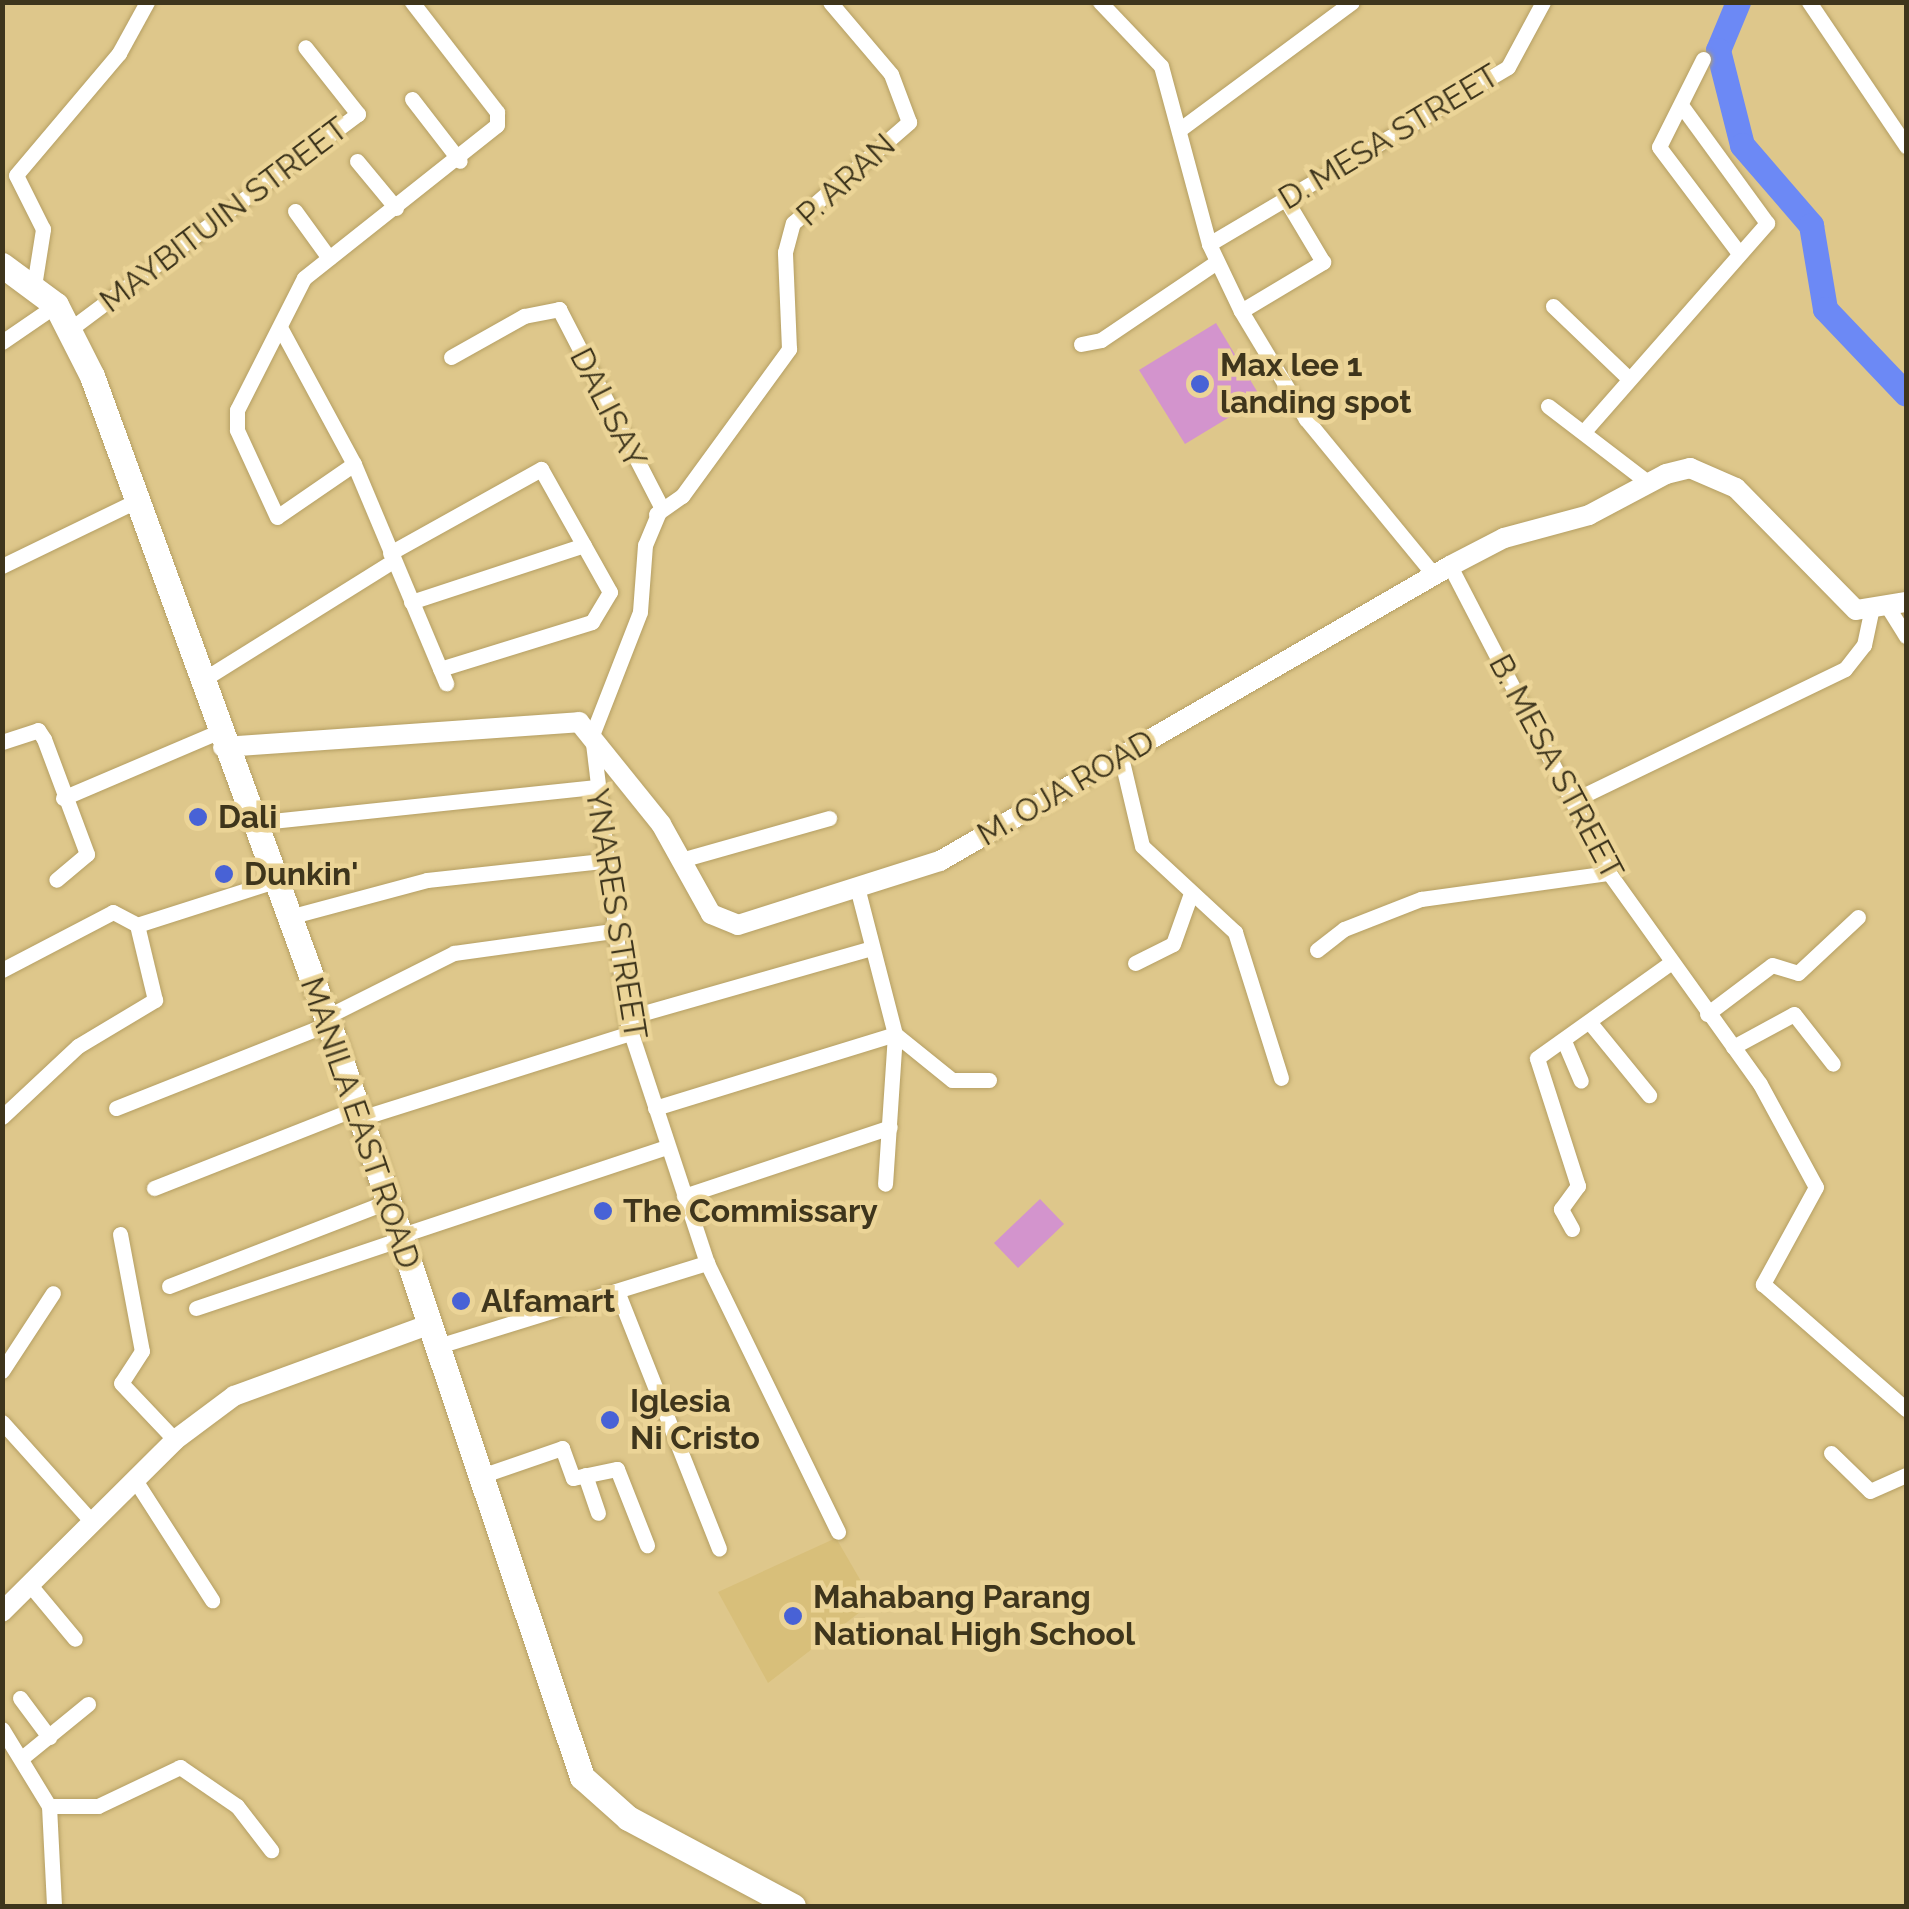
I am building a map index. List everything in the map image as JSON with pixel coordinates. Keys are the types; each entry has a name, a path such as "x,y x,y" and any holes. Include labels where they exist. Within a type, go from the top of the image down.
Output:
{"main road":[{"name":"MANILA EAST ROAD","path":"2,266 56,305 136,501 220,739 327,1020 582,1777 628,1818 793,1906"}],"street":[{"path":"34,286 43,229 16,175 118,53 146,2"},
{"name":"P. ARAN","path":"657,511 682,496 790,349 785,252 793,223 908,122 891,74 830,2"},
{"name":"B. MESA STREET","path":"1100,2 1161,66 1215,263 1306,419 1442,570 1610,873 1670,964 1733,1047 1816,1187 1763,1284 1906,1409"},
{"path":"1179,130 1352,2"},
{"name":"D. MESA STREET","path":"1208,244 1508,67 1543,2"},
{"path":"1808,2 1906,146"},
{"path":"354,464 277,517 237,430 237,410 281,329 291,295 329,258 491,137 497,112 416,4"},
{"name":"MAYBITUIN STREET","path":"69,330 358,114 304,47"},
{"path":"1704,60 1683,108 1658,147 1738,252"},
{"path":"412,98 460,160"},
{"path":"1587,428 1767,223 1683,108"},
{"path":"357,161 396,208"},
{"path":"1241,311 1323,262 1286,200"},
{"path":"295,211 329,258"},
{"path":"1081,344 1101,340 1215,263"},
{"path":"2,342 56,305"},
{"path":"1553,306 1629,379"},
{"name":"DALISAY","path":"451,357 524,316 559,309 657,511"},
{"path":"201,681 391,557 541,469 610,592 603,614 443,676 391,557 354,464 281,329"},
{"path":"1548,406 1587,428 1646,481"},
{"name":"M. OJA ROAD","path":"592,735 720,922 747,924 940,861 1442,570 1504,538 1590,515 1646,481 1690,468 1720,478 1841,600 1889,608"},
{"path":"2,566 136,501"},
{"path":"63,798 220,739 565,718 592,735 640,612 657,511"},
{"path":"411,602 584,545"},
{"path":"1572,800 1845,669 1889,608 1906,636"},
{"path":"2,742 38,730 88,854 56,880"},
{"name":"YNARES STREET","path":"592,735 602,860 628,1026 707,1263 838,1532"},
{"path":"1120,757 1142,846 1190,896 1219,910 1235,932 1281,1078"},
{"path":"253,823 596,787"},
{"path":"681,860 829,818"},
{"path":"289,917 426,880 602,860"},
{"path":"1317,950 1344,928 1422,899 1610,873"},
{"path":"137,926 275,881"},
{"path":"858,890 894,1034 885,1184"},
{"path":"1134,963 1174,944 1190,896"},
{"path":"2,970 114,912 137,926 155,1000 78,1046 2,1117"},
{"path":"1708,1014 1772,966 1798,973 1858,917"},
{"path":"116,1108 327,1020 454,953 612,931"},
{"path":"154,1188 359,1113 872,948"},
{"path":"1572,1229 1560,1209 1578,1186 1536,1058 1591,1024 1670,964"},
{"path":"1733,1047 1794,1014 1833,1064"},
{"path":"1591,1024 1649,1095"},
{"path":"894,1034 952,1080 989,1080"},
{"path":"655,1108 894,1034"},
{"path":"1564,1041 1581,1082"},
{"path":"684,1196 890,1127"},
{"path":"196,1308 667,1148"},
{"path":"169,1286 389,1201"},
{"path":"120,1234 142,1351 121,1384 175,1440"},
{"path":"2,1612 175,1440 234,1396 432,1336 617,1290 707,1263"},
{"path":"617,1290 719,1549"},
{"path":"2,1371 53,1293"},
{"path":"2,1422 92,1522"},
{"path":"478,1477 562,1448 598,1512"},
{"path":"1831,1453 1870,1491 1906,1475"},
{"path":"579,1476 617,1469 647,1545"},
{"path":"135,1480 212,1600"},
{"path":"30,1585 75,1640"},
{"path":"20,1698 50,1737"},
{"path":"22,1757 88,1704"},
{"path":"2,1729 49,1806 54,1906"},
{"path":"49,1806 98,1806 180,1767 236,1806 272,1850"}],"shaded area":[{"name":"Max lee 1 landing spot","path":"1216,323 1261,398 1185,444 1139,370"},
{"path":"1040,1199 1064,1224 1018,1268 994,1243"},
{"name":"Mahabang Parang National High School","path":"836,1538 873,1602 768,1683 718,1592"}],"waterway":[{"path":"1738,2 1718,50 1742,145 1811,225 1825,309 1906,394"}],"place":[{"name":"Max lee 1 landing spot","path":"1200,384"},
{"name":"Dali","path":"198,817"},
{"name":"Dunkin'","path":"224,874"},
{"name":"The Commissary","path":"603,1211"},
{"name":"Alfamart","path":"461,1301"},
{"name":"Iglesia Ni Cristo","path":"610,1420"},
{"name":"Mahabang Parang National High School","path":"793,1616"}]}
